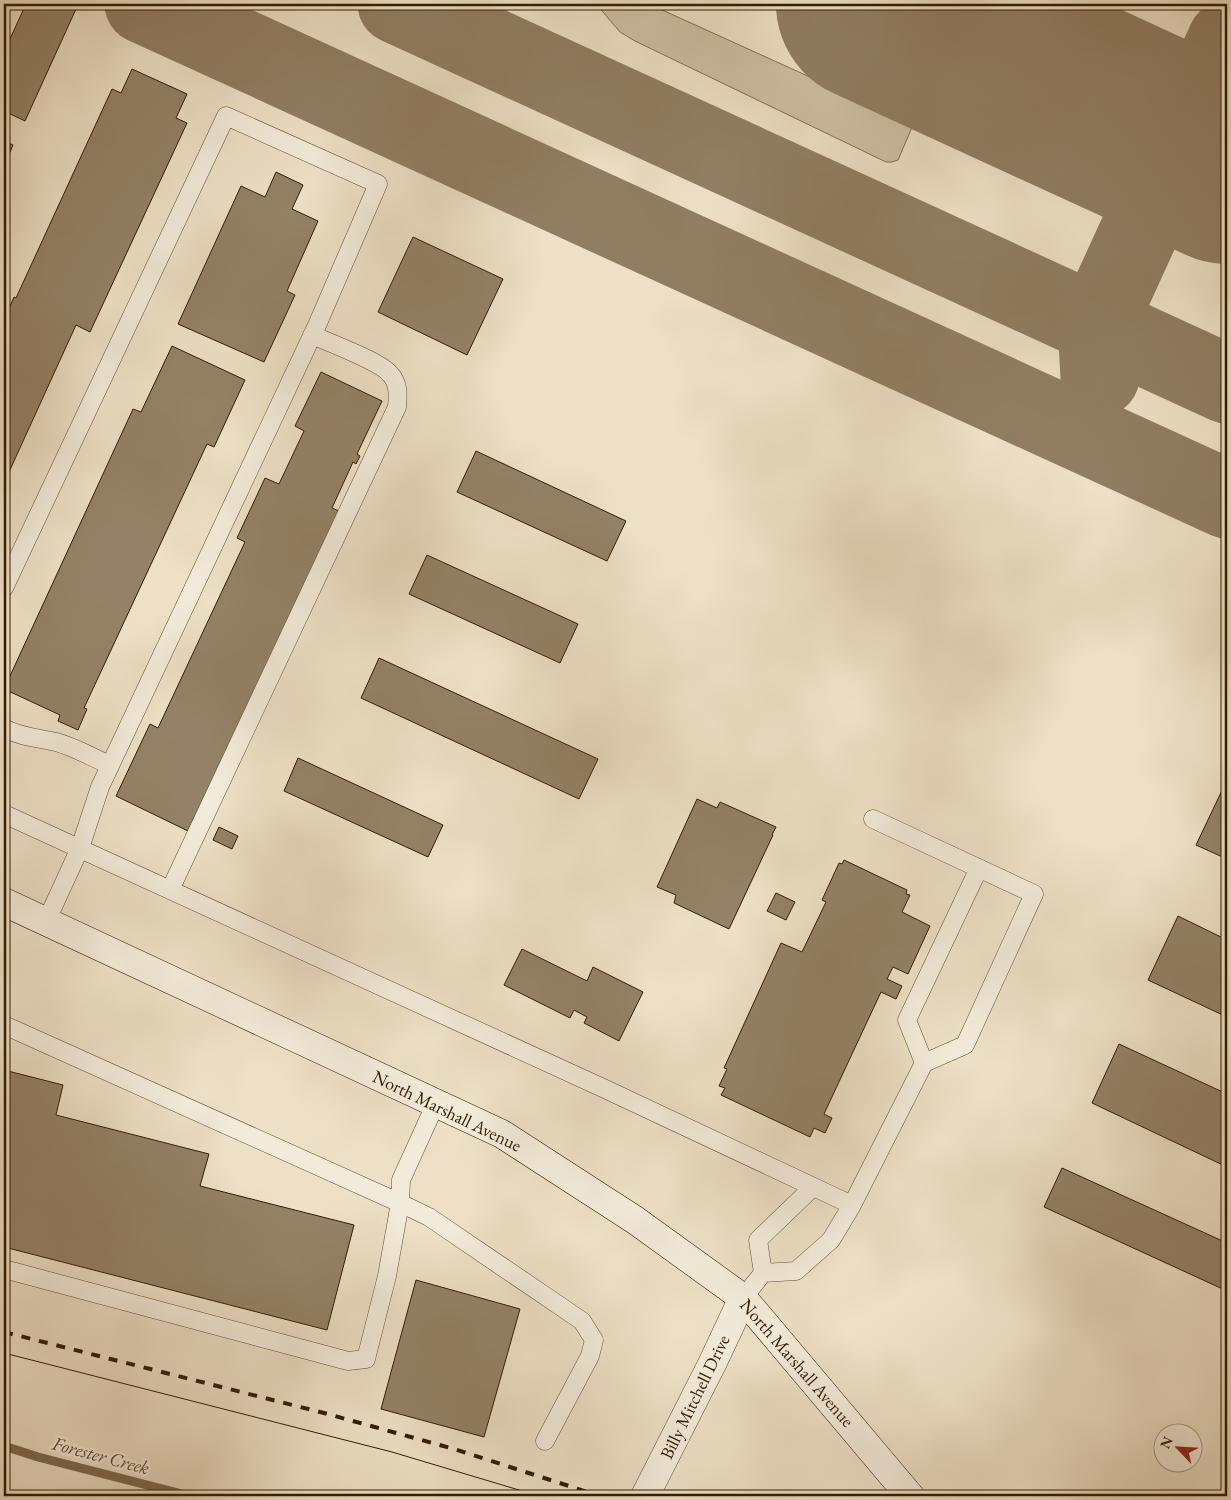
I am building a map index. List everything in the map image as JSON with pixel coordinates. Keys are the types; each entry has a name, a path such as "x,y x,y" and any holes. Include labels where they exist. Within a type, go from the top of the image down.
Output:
{"main road":[{"name":"North Marshall Avenue","path":"4,902 502,1134 635,1220 743,1298 910,1496"},
{"name":"Billy Mitchell Drive","path":"645,1496 743,1298"}],"lane":[{"path":"4,588 226,116 378,184 312,335 100,787 80,848 46,922"},
{"path":"170,890 397,407 398,394 390,373 380,366 312,335"},
{"path":"4,728 31,738 58,742 110,765"},
{"path":"4,814 603,1088 852,1205"},
{"path":"763,1273 796,1271 831,1240 852,1205 924,1063 965,1045 1034,894 873,819"},
{"path":"924,1063 907,1020 979,868"},
{"path":"4,1025 400,1203 429,1218 582,1322 594,1340 590,1356 545,1442"},
{"path":"4,1269 348,1361 366,1359 387,1276 400,1203 401,1180 436,1103"},
{"path":"743,1298 763,1273 758,1240 812,1187"}],"shaded area":[{"path":"596,4 649,4 909,122 913,125 898,160 886,162 635,41 620,32"}],"building":[{"path":"26,4 65,4 76,9 25,121 4,111 4,52"},
{"path":"132,69 187,94 176,118 187,123 90,332 76,325 4,483 4,320 14,297 16,298 112,89 121,93"},
{"path":"4,141 13,145 4,166"},
{"path":"276,172 303,185 292,209 318,221 287,291 295,295 264,362 178,324 241,186 265,197"},
{"path":"413,237 503,279 467,355 378,312"},
{"path":"172,346 245,380 214,447 207,444 84,708 87,709 78,730 58,721 60,715 4,689 133,409 141,412"},
{"path":"321,372 382,401 357,454 360,456 356,464 353,462 332,508 339,511 188,831 116,796 150,724 158,728 245,542 237,538 265,478 279,484 304,431 295,426"},
{"path":"476,451 626,521 607,561 457,492"},
{"path":"427,555 578,624 560,663 409,594"},
{"path":"379,658 598,759 579,799 361,698"},
{"path":"298,758 443,825 428,857 284,791"},
{"path":"1227,782 1227,859 1196,845"},
{"path":"697,799 717,808 720,802 776,827 729,929 674,903 676,895 657,887"},
{"path":"219,827 238,836 232,849 213,840"},
{"path":"844,860 907,890 906,894 910,895 902,912 930,926 908,974 893,967 887,979 902,986 896,999 881,992 824,1114 832,1118 825,1133 814,1128 810,1137 721,1095 725,1088 719,1086 727,1069 724,1068 781,943 802,952 826,902 822,900 839,863 842,864"},
{"path":"776,893 795,902 786,920 767,911"},
{"path":"1178,916 1227,940 1227,1017 1148,980"},
{"path":"522,949 587,981 593,967 643,992 619,1041 584,1023 587,1017 574,1010 570,1018 504,985"},
{"path":"1119,1044 1227,1094 1227,1167 1092,1103"},
{"path":"4,1070 63,1085 56,1115 209,1154 200,1186 354,1225 327,1330 4,1247"},
{"path":"1062,1168 1227,1243 1227,1291 1044,1207"},
{"path":"416,1280 520,1309 484,1437 381,1409"}],"waterway":[{"name":"Forester Creek","path":"4,1446 38,1457 190,1496"}],"taxiway":[{"path":"144,4 1227,499"},
{"path":"397,4 1227,384"},
{"path":"1100,377 1097,324 1227,40"}],"runway":[{"path":"874,4 1227,166"}],"tram line":[{"path":"4,1353 392,1452 539,1496"}],"railway":[{"path":"4,1332 324,1413 454,1449 600,1496"}]}
